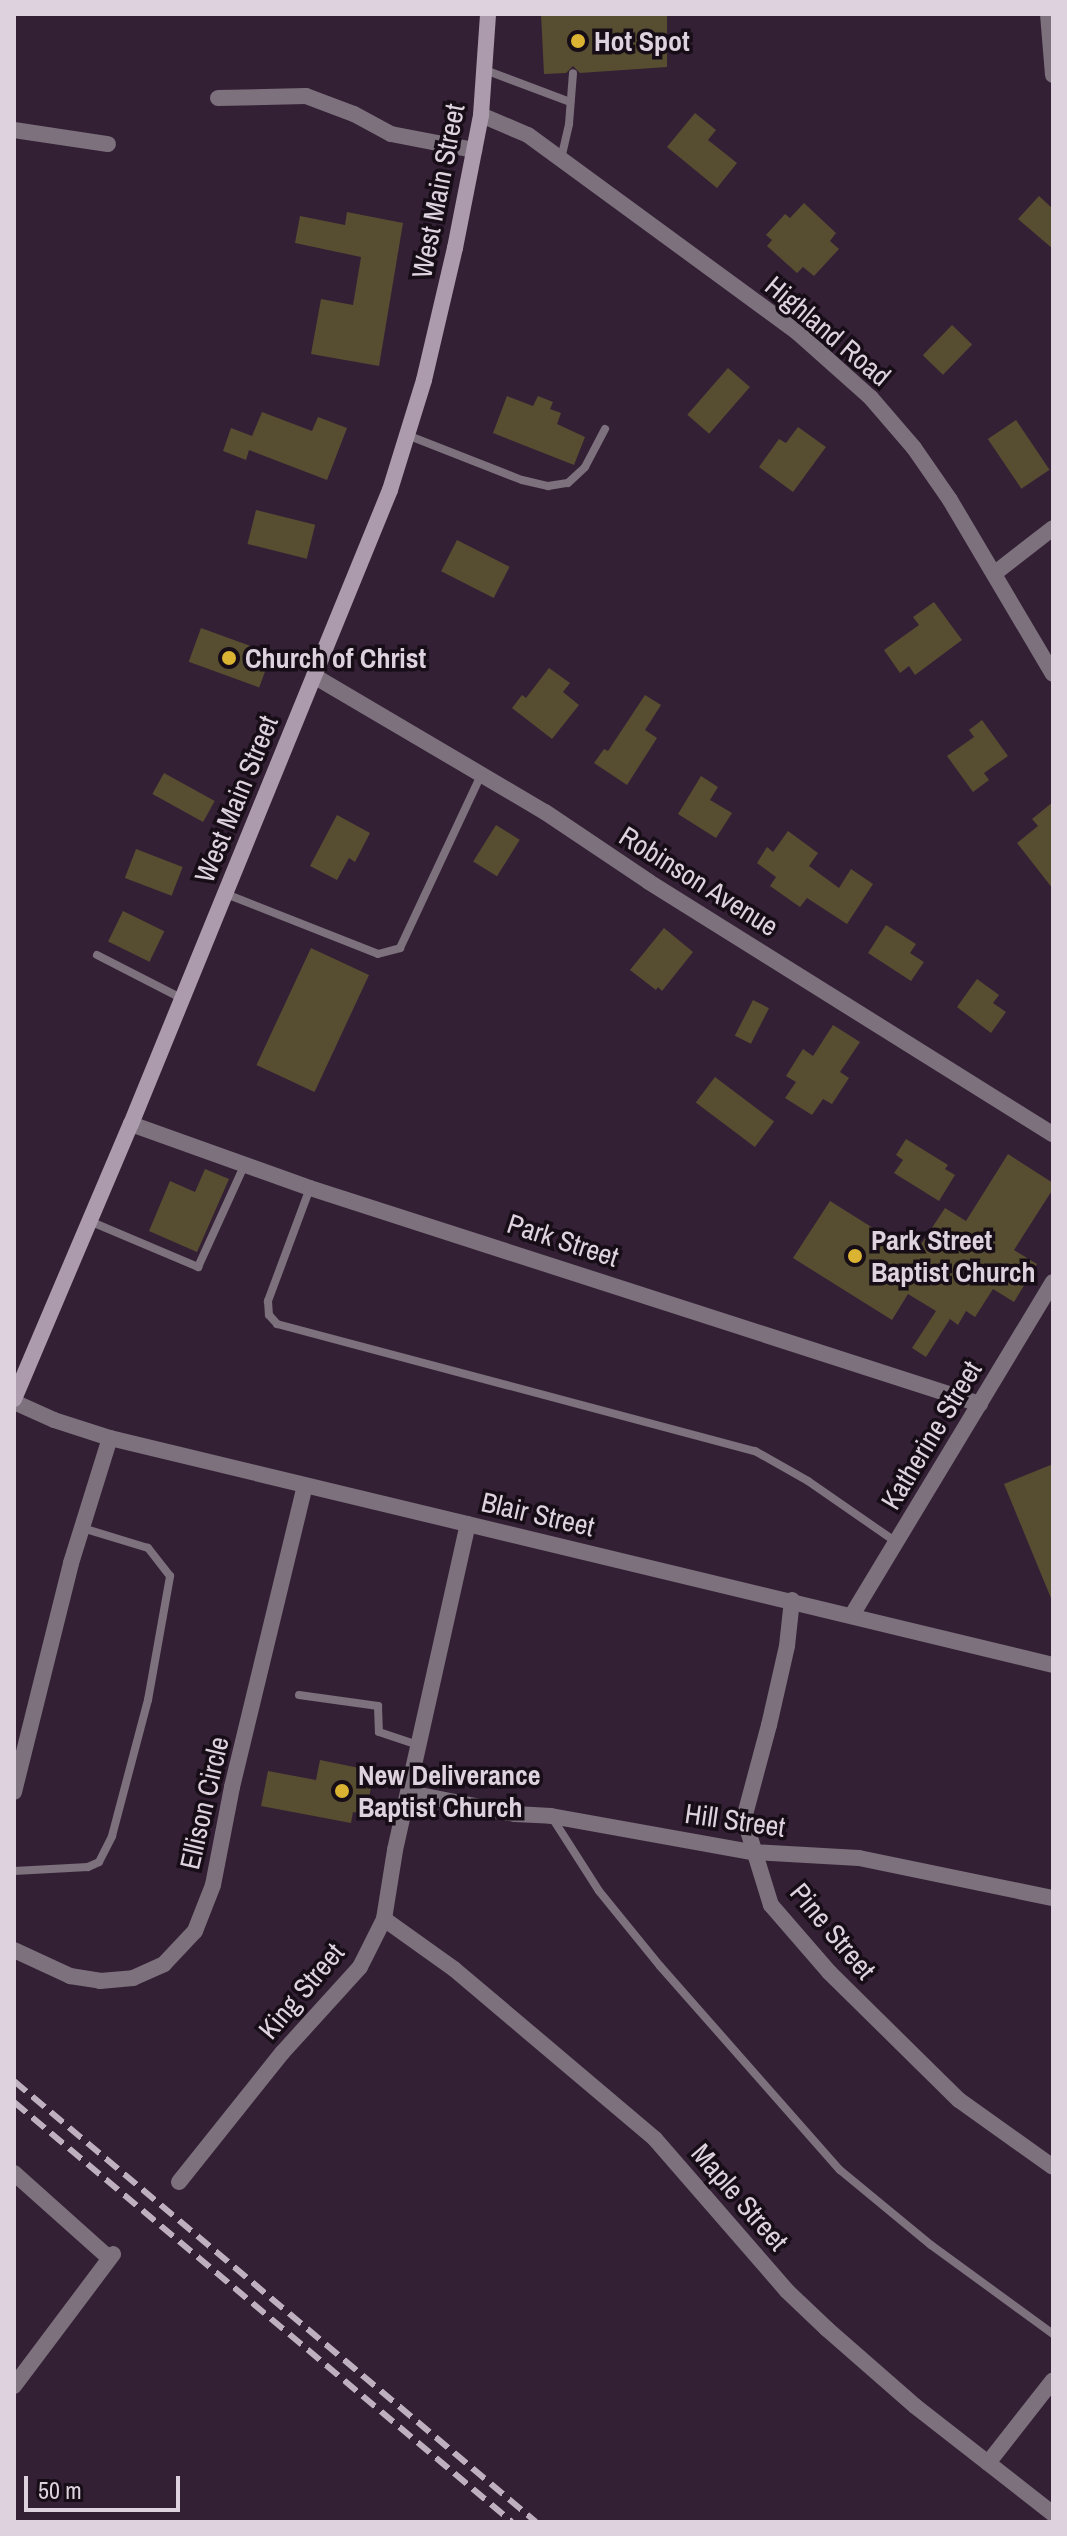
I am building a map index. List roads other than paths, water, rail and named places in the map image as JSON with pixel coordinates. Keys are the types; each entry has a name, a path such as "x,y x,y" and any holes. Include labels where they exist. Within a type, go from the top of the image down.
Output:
{"main road":[{"name":"West Main Street","path":"14,1400 87,1220 131,1124 390,490 424,380 474,150 481,115 488,14"}],"street":[{"path":"1048,14 1053,75"},
{"path":"218,98 306,96 354,114 391,134 474,150"},
{"name":"Highland Road","path":"481,115 528,135 797,332 871,398 914,448 995,573 1053,674"},
{"path":"14,130 108,144"},
{"path":"995,573 1053,528"},
{"name":"Robinson Avenue","path":"314,676 481,775 1053,1134"},
{"name":"Park Street","path":"131,1124 310,1188 980,1404"},
{"name":"Katherine Street","path":"852,1615 1053,1282"},
{"name":"Blair Street","path":"14,1400 54,1420 110,1438 1053,1665"},
{"path":"14,1792 82,1528 110,1438"},
{"name":"Ellison Circle","path":"14,1950 70,1976 100,1981 133,1978 164,1964 195,1931 213,1885 232,1787 305,1486"},
{"name":"King Street","path":"179,2182 282,2053 360,1967 384,1919 395,1850 468,1524"},
{"name":"Pine Street","path":"792,1600 787,1646 744,1818 752,1852 771,1905 829,1972 959,2100 1053,2167"},
{"name":"Hill Street","path":"410,1793 515,1814 551,1816 752,1852 859,1858 1053,1898"},
{"name":"Maple Street","path":"384,1919 454,1969 655,2139 787,2291 915,2406 1053,2514"},
{"path":"14,2173 111,2256 14,2386"},
{"path":"988,2463 1053,2380"}],"lane":[{"path":"485,70 570,102"},
{"path":"561,161 573,73"},
{"path":"407,435 522,480 548,486 568,483 585,467 605,429"},
{"path":"225,894 378,954 400,948 481,775"},
{"path":"97,955 181,998"},
{"path":"87,1220 198,1267 244,1166"},
{"path":"310,1188 268,1301 269,1315 277,1324 755,1451 796,1473 897,1542"},
{"path":"14,1871 88,1867 99,1862 112,1836 148,1700 170,1576 148,1548 82,1528"},
{"path":"299,1695 378,1706 379,1732 419,1745"},
{"path":"551,1816 599,1891 840,2170 931,2245 1053,2334"}],"railway":[{"path":"14,2081 536,2522"},
{"path":"14,2102 512,2522"}],"place":[{"name":"Hot Spot","path":"578,41"},
{"name":"Church of Christ","path":"229,658"},
{"name":"Park Street Baptist Church","path":"855,1256"},
{"name":"New Deliverance Baptist Church","path":"342,1791"}]}
